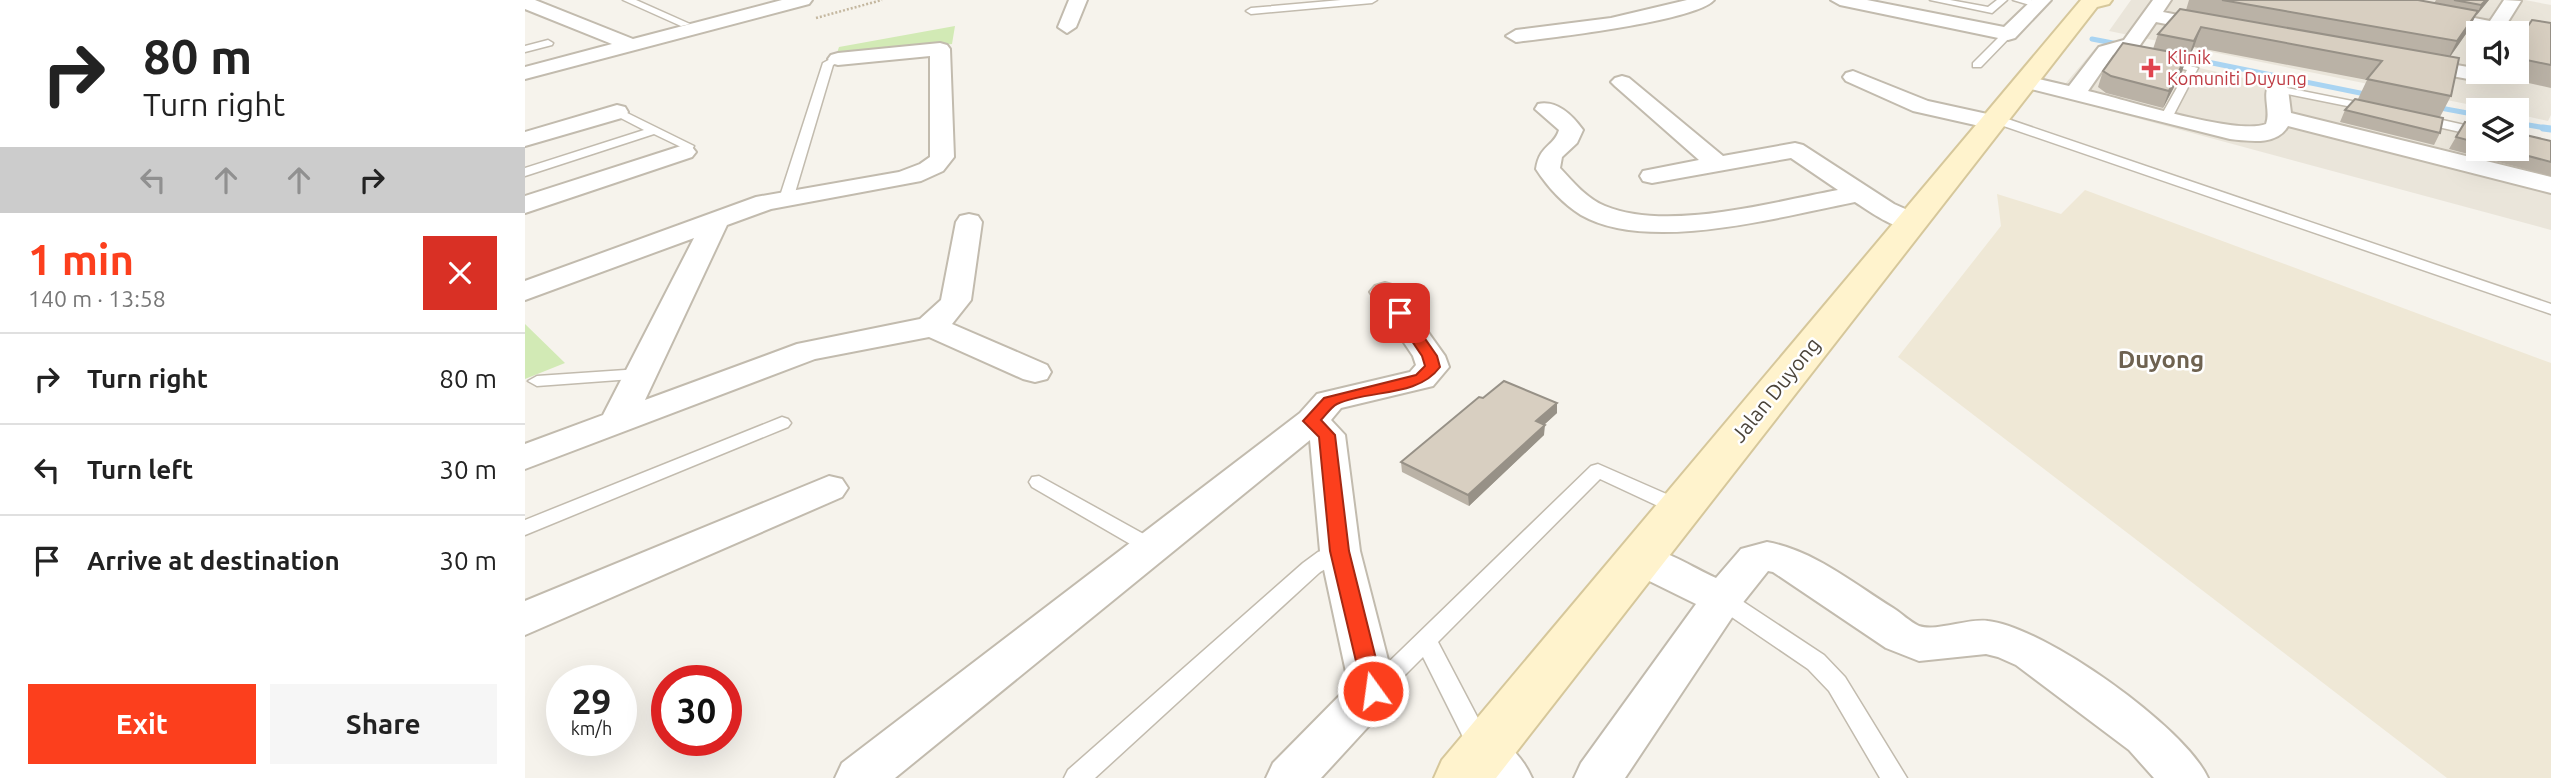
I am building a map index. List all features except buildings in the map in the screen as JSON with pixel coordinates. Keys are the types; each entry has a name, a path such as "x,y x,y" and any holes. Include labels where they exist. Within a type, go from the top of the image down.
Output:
{"main road":[{"name":"Jalan Duyong","path":"1484,769 1639,559 2090,1"}],"street":[{"path":"527,5 552,0"},
{"path":"747,0 772,8"},
{"path":"525,73 803,0"},
{"path":"1067,27 1078,0"},
{"path":"1516,36 1654,17 1705,0"},
{"path":"1840,0 2008,34 2032,2"},
{"path":"2352,0 2416,6 2466,22"},
{"path":"2498,21 2508,1"},
{"path":"527,5 631,45"},
{"path":"2076,92 2127,51 2157,8 2235,31"},
{"path":"535,26 567,19"},
{"path":"525,291 717,219 787,196 916,175 938,163 942,157 940,48 838,59"},
{"path":"2386,59 2466,69"},
{"path":"1853,77 1921,106 1995,120"},
{"path":"1622,82 1718,164"},
{"path":"2026,82 2076,92 2230,132 2259,135 2276,128 2280,117 2277,89"},
{"path":"1546,108 1565,121 1570,130 1569,138 1550,155 1548,169 1581,203 1613,218 1639,223 1675,224 1860,193"},
{"path":"525,139 617,112"},
{"path":"2280,117 2551,185"},
{"path":"1651,176 1795,150 1885,210 1913,222"},
{"path":"525,205 684,152"},
{"path":"617,422 717,219"},
{"path":"525,457 808,351 910,333 931,326 947,313 956,300 969,222"},
{"path":"859,778 1312,421 1329,401 1421,379 1433,367 1429,356 1385,292"},
{"path":"931,326 1035,372"},
{"path":"1290,778 1373,691 1340,551 1327,435 1312,421"},
{"path":"525,619 829,488"},
{"path":"1598,778 1723,599 1755,559 1767,556 1784,559 1901,636 1919,644 1986,637 2008,642 2031,653 2146,736 2184,778"},
{"path":"1639,559 1723,599"}],"lane":[{"path":"628,0 685,24"},
{"path":"1251,10 1372,0"},
{"path":"1935,0 1992,10 2002,0"},
{"path":"1976,65 2008,34"},
{"path":"525,49 548,44"},
{"path":"2127,51 2193,68 2167,116"},
{"path":"787,196 828,63 838,59"},
{"path":"2277,89 2385,111"},
{"path":"617,112 688,146 684,152"},
{"path":"2411,117 2466,129"},
{"path":"1995,120 2551,309"},
{"path":"525,172 655,130"},
{"path":"537,381 641,374"},
{"path":"525,528 782,423"},
{"path":"1373,691 1598,470 1680,508"},
{"path":"1039,482 1151,547"},
{"path":"1077,778 1311,568 1325,557 1340,551"},
{"path":"1723,599 1816,662 1837,684 1894,778"},
{"path":"1425,640 1484,769"}],"shaded area":[{"path":"2131,0 2525,0 2551,5 2551,115 2548,121 2529,117 2529,98 2466,98 2466,104 2109,31"},
{"path":"2098,45 2466,128 2466,161 2529,161 2529,148 2551,148 2551,230 2055,96"},
{"path":"2085,190 2551,363 2551,778 2447,778 1898,357 2001,226 1997,194 2061,214"}],"green space":[{"path":"955,26 952,44 836,56 839,47"},
{"path":"525,324 565,363 525,379"}],"waterway":[{"path":"2092,39 2123,45"},
{"path":"2178,56 2370,95"},
{"path":"2435,107 2466,113"},
{"path":"2529,125 2551,129 2543,128"}],"place":[{"name":"Klinik Komuniti Duyung","path":"2151,68"}],"district":[{"name":"Duyong","path":"2161,360"}],"route":[{"path":"1373,691 1340,551 1327,435 1312,421 1329,401 1421,379 1433,367 1429,356 1400,313"}]}
